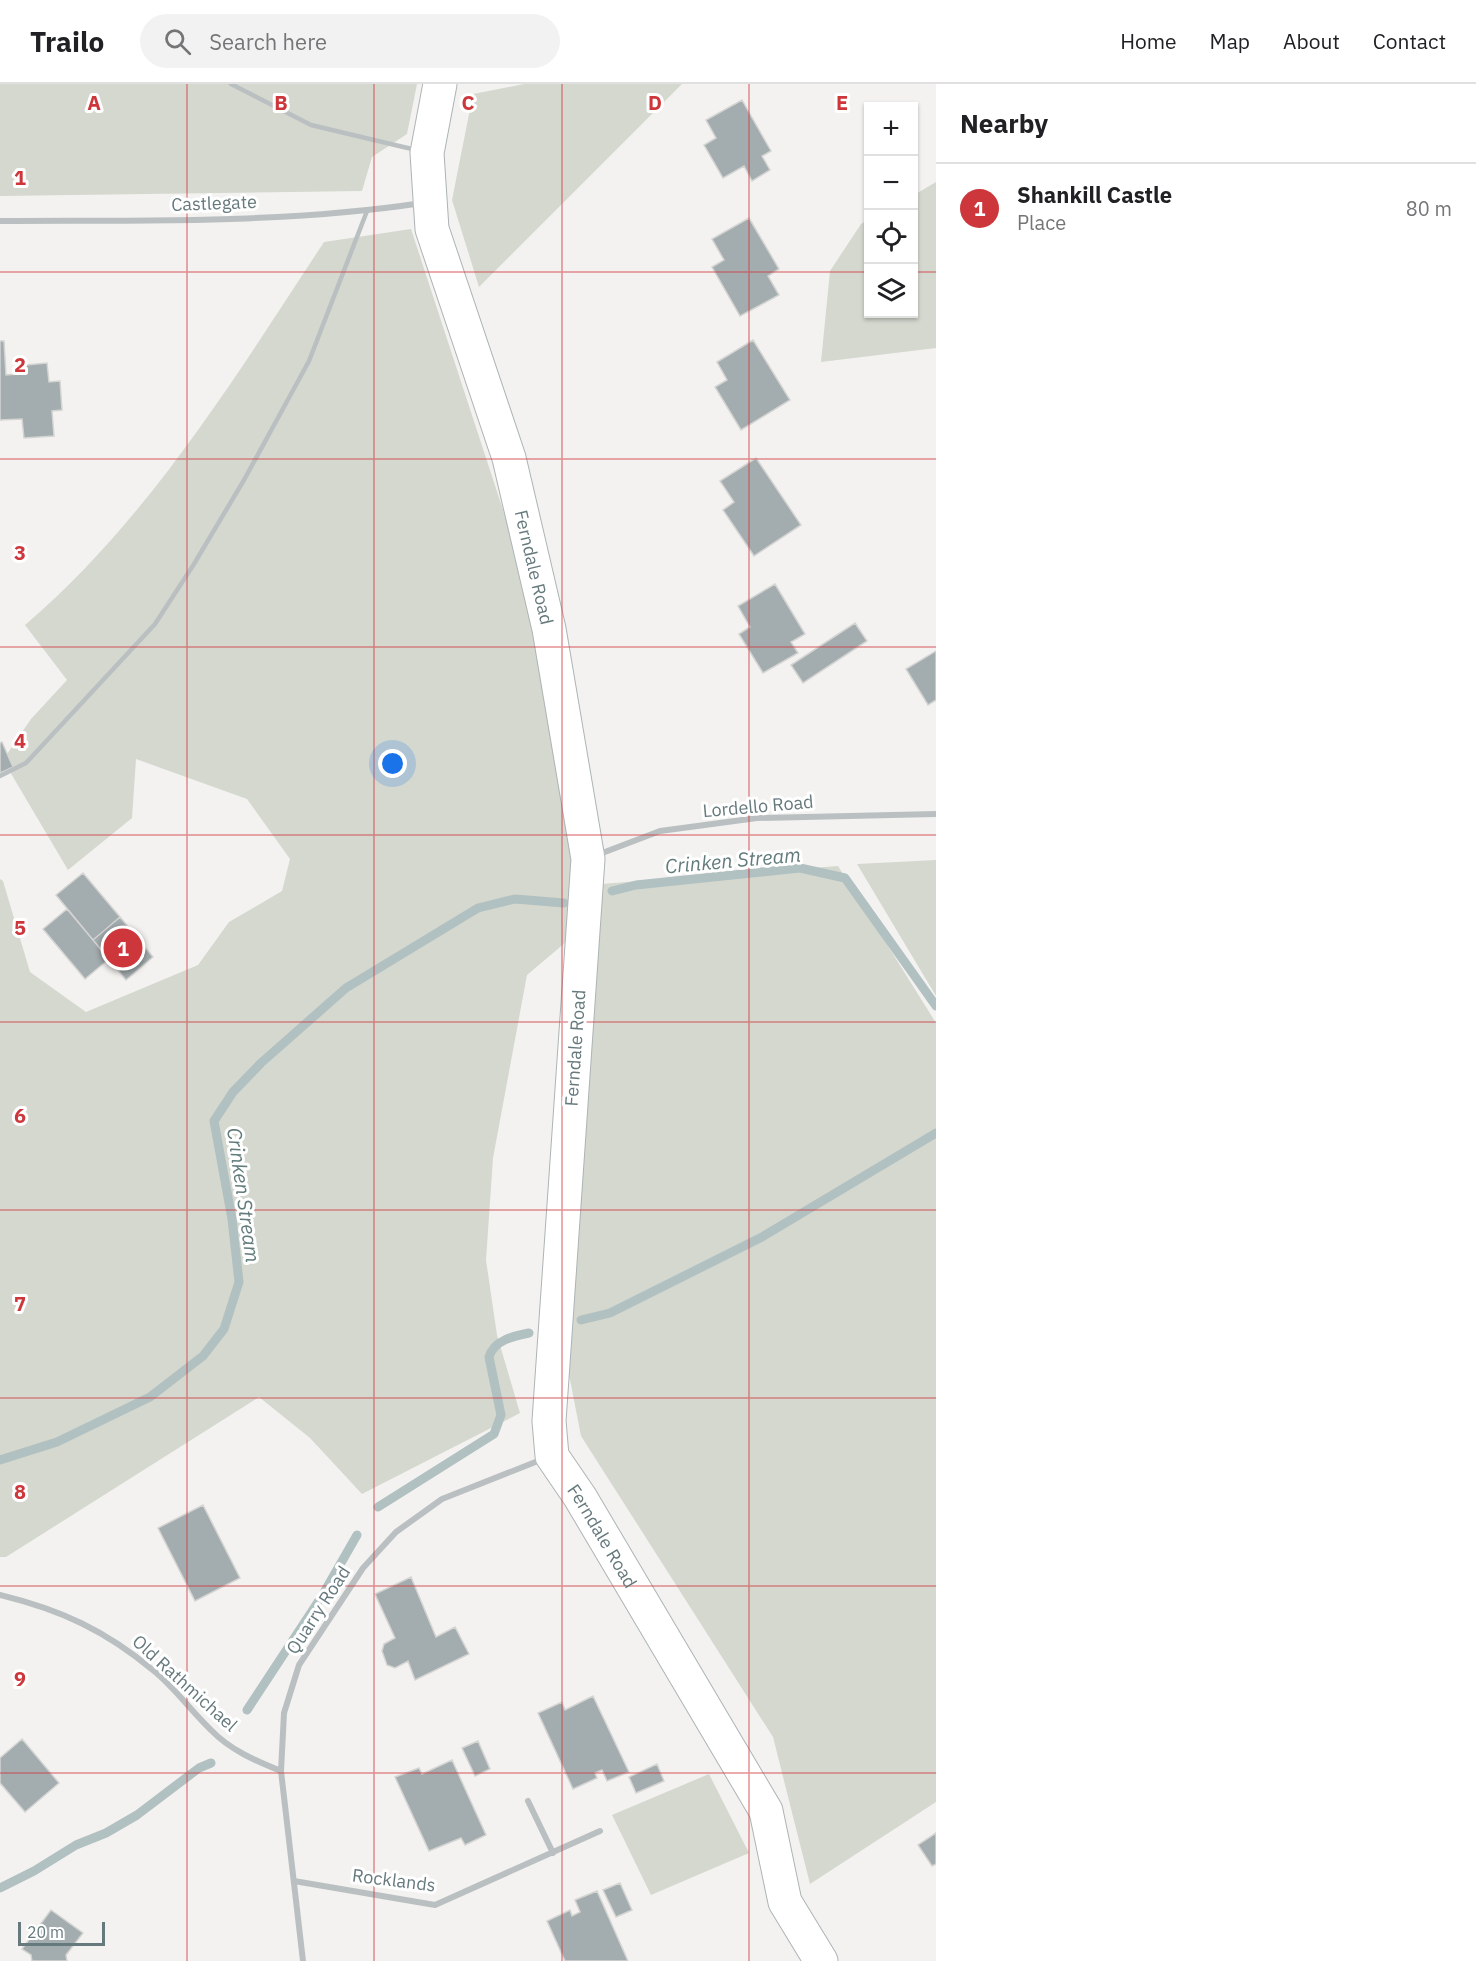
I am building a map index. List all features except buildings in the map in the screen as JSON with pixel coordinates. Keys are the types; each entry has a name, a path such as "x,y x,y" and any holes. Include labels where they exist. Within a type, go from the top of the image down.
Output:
{"street":[{"name":"Ferndale Road","path":"440,84 427,153 432,229 509,458 549,629 588,859 549,1421 552,1456 580,1497 766,1811 785,1902 821,1961"},
{"name":"Castlegate","path":"0,221 134,220 367,212 429,202"},
{"name":"Lordello Road","path":"588,859 660,831 757,818 936,814"},
{"name":"Quarry Road","path":"303,1961 281,1771 284,1713 299,1665 363,1568 396,1532 442,1499 552,1456"},
{"name":"Old Rathmichael","path":"0,1595 43,1606 107,1635 156,1672 212,1732 248,1757 281,1771"},
{"path":"528,1801 553,1853"},
{"name":"Rocklands","path":"294,1881 435,1905 600,1832"}],"lane":[{"path":"231,84 312,125 427,153"},
{"path":"0,776 26,763 154,624 187,574 244,480 309,361 367,212"}],"shaded area":[{"path":"0,84 417,84 407,134 372,157 362,191 0,196"},
{"path":"524,84 682,84 479,287 452,200 473,94"},
{"path":"936,182 936,348 821,362 830,271 864,222 864,318 918,318 918,193"},
{"path":"411,229 527,583 572,846 572,937 527,975 493,1158 486,1260 497,1335 520,1413 362,1494 310,1438 259,1397 6,1557 0,1557 0,879 3,881 30,972 86,1012 198,965 229,922 282,891 290,859 247,799 136,759 132,818 68,870 3,760 31,719 67,680 25,625 70,584 151,493 223,395 324,242"},
{"path":"936,860 936,996 857,864"},
{"path":"838,866 936,1023 936,1802 810,1884 773,1737 581,1436 567,1364 601,884"},
{"path":"709,1774 749,1853 651,1895 612,1815"}],"waterway":[{"name":"Crinken Stream","path":"612,891 636,885 800,868 845,878 936,1006"},
{"name":"Crinken Stream","path":"0,1460 57,1442 150,1397 203,1356 224,1329 239,1282 232,1219 214,1121 233,1092 261,1063 346,988 478,908 515,899 564,903"},
{"path":"581,1320 610,1313 762,1237 936,1133"},
{"path":"378,1507 494,1434 501,1415 489,1357 495,1346 511,1337 529,1333"},
{"path":"247,1710 322,1596 357,1535"},
{"path":"0,1888 34,1871 76,1845 106,1833 137,1815 199,1768 211,1763"}],"place":[{"name":"Shankill Castle","path":"123,948"}]}
